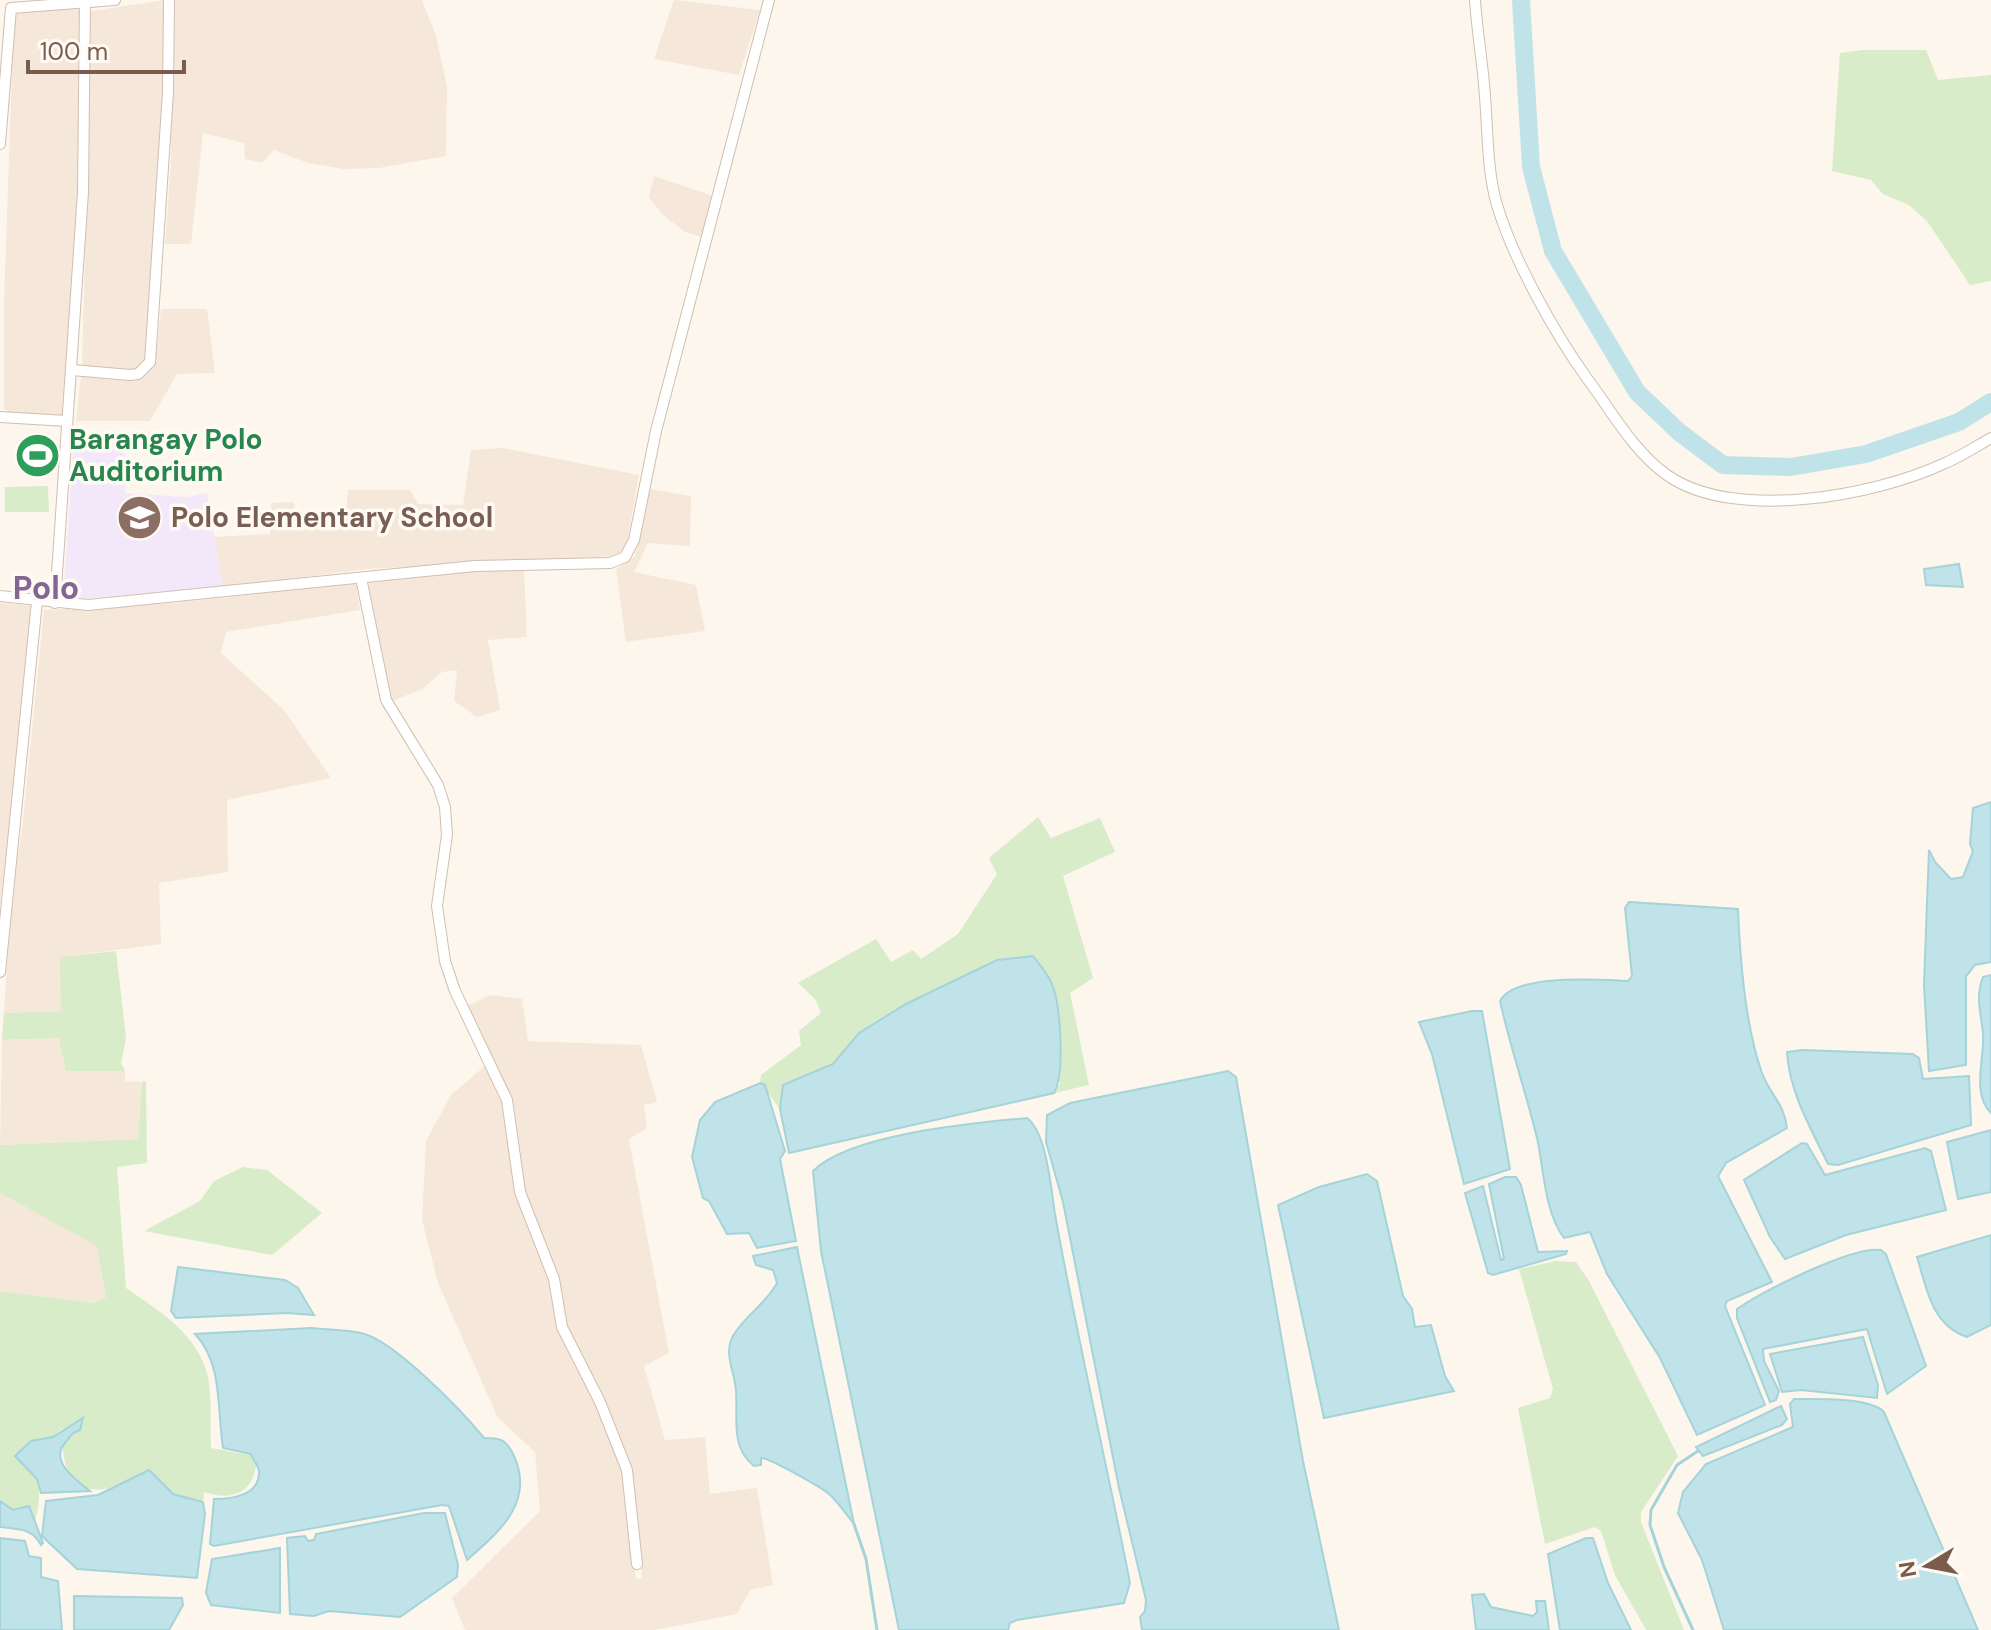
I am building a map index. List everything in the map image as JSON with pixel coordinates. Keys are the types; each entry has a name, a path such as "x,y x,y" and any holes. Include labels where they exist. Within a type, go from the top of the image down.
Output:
{"street":[{"path":"0,144 11,4 115,0"},
{"path":"72,370 130,375 138,374 150,362 168,92 169,0"},
{"path":"0,596 55,603 149,601 475,566 610,563 630,552 656,431 769,0"},
{"path":"1475,0 1496,204 1565,347 1630,438 1667,476 1698,491 1726,498 1791,499 1906,478 1944,464 1991,438"},
{"path":"55,603 83,192 85,2"},
{"path":"0,417 67,421"},
{"path":"361,578 386,700 442,796 447,835 437,906 445,961 455,991 507,1100 520,1192 554,1279 562,1327 600,1402 627,1470 637,1564"},
{"path":"0,972 37,601"}],"shaded area":[{"path":"165,0 166,92 146,358 131,372 82,367 91,11"},
{"path":"173,0 422,0 436,36 447,86 446,156 379,168 343,169 308,163 274,150 262,163 245,159 244,143 203,133 191,244 165,244 171,162"},
{"path":"674,0 760,10 739,75 654,59"},
{"path":"80,8 79,211 64,416 11,413 4,409 4,303 14,11"},
{"path":"654,176 713,196 702,237 685,232 662,214 649,197"},
{"path":"161,309 207,309 215,373 177,374 150,421 76,421 81,375 136,379 155,365"},
{"name":"Polo Elementary School","path":"74,437 125,441 125,493 187,497 207,493 223,587 63,600"},
{"path":"503,448 639,475 627,542 618,556 367,569 223,587 214,537 270,534 271,503 294,502 296,524 345,523 348,490 410,490 418,504 463,505 471,450"},
{"path":"649,489 691,496 690,546 648,543 634,572 696,585 705,631 626,642 616,569 635,556"},
{"path":"524,569 527,637 488,640 500,710 477,717 454,701 457,670 442,672 422,689 392,701 367,582 461,571"},
{"path":"356,583 360,610 226,632 221,653 284,710 331,778 227,800 228,872 159,883 161,944 61,957 62,1011 4,1013 11,903 22,830 44,610 174,603"},
{"path":"0,603 33,606 0,907"},
{"path":"491,995 522,999 528,1041 641,1045 657,1102 644,1105 647,1128 629,1139 669,1353 644,1366 665,1440 705,1437 710,1494 757,1488 773,1585 750,1590 737,1614 655,1630 465,1630 452,1598 540,1511 535,1452 498,1418 438,1283 422,1220 426,1141 451,1095 487,1064 508,1114 516,1189 552,1282 558,1325 597,1404 626,1475 636,1579 642,1578 632,1479 603,1400 564,1325 554,1272 524,1195 513,1106 467,1006"},
{"path":"60,1038 66,1071 125,1071 125,1081 142,1082 138,1139 0,1145 2,1040"},
{"path":"0,1193 98,1246 106,1297 95,1303 0,1291"}],"green space":[{"path":"1926,50 1938,80 1991,75 1991,281 1970,285 1927,221 1909,205 1883,194 1871,180 1832,171 1840,53"},
{"path":"48,486 49,512 5,512 5,487"},
{"path":"1038,817 1051,838 1100,818 1115,852 1063,876 1093,978 1070,993 1089,1085 1054,1093 1061,1082 859,1033 833,1064 783,1085 780,1109 760,1083 761,1075 801,1045 799,1031 821,1013 816,1000 798,983 876,939 891,962 913,950 921,959 958,934 997,874 989,858"},
{"path":"116,951 126,1038 121,1063 125,1071 66,1071 59,1038 2,1040 4,1013 61,1011 60,957"},
{"path":"146,1081 147,1163 117,1167 126,1288 172,1322 191,1342 208,1375 211,1448 250,1455 256,1465 254,1475 239,1493 223,1496 204,1492 203,1502 173,1494 154,1475 142,1473 113,1487 98,1490 86,1488 70,1475 66,1465 63,1428 53,1437 31,1441 20,1462 33,1474 39,1488 35,1522 29,1506 13,1510 0,1501 0,1291 95,1303 106,1297 97,1246 0,1193 0,1145 138,1139 142,1082"},
{"path":"243,1167 267,1170 322,1213 272,1255 144,1231 200,1201 214,1181"},
{"path":"1556,1261 1576,1262 1589,1281 1678,1456 1641,1512 1641,1522 1684,1630 1646,1630 1615,1575 1601,1531 1595,1527 1545,1544 1518,1408 1550,1398 1553,1389 1519,1269"}],"water":[{"path":"1959,564 1963,587 1926,585 1924,569"},
{"path":"1991,802 1991,962 1975,965 1966,976 1966,1065 1929,1071 1924,985 1929,850 1935,862 1951,879 1963,877 1973,851 1970,844 1973,808"},
{"path":"1629,902 1738,909 1751,1035 1762,1073 1783,1112 1787,1128 1726,1163 1718,1176 1772,1282 1727,1301 1725,1306 1765,1405 1697,1435 1660,1358 1607,1274 1590,1232 1564,1238 1557,1227 1500,1001 1509,992 1539,982 1628,981 1632,976 1625,908"},
{"path":"1033,956 1051,982 1057,1006 1061,1055 1054,1093 789,1153 780,1109 783,1085 833,1064 859,1033 906,1004 997,960"},
{"path":"1991,975 1991,1113 1985,1105 1980,1086 1983,1033 1979,998 1983,977"},
{"path":"1482,1011 1510,1169 1464,1184 1432,1054 1419,1022"},
{"path":"1787,1052 1913,1054 1919,1058 1923,1079 1969,1076 1971,1125 1838,1165 1828,1164 1792,1081"},
{"path":"1228,1071 1236,1077 1303,1461 1339,1630 1142,1630 1140,1617 1145,1611 1146,1600 1119,1488 1063,1202 1046,1142 1047,1115 1070,1103"},
{"path":"760,1083 765,1085 785,1151 780,1159 796,1241 757,1248 749,1233 727,1234 709,1201 703,1198 692,1157 700,1120 715,1102"},
{"path":"1027,1118 1034,1125 1044,1148 1130,1583 1124,1603 1017,1620 1010,1623 1008,1630 899,1630 821,1251 813,1171 831,1158 883,1139 945,1127"},
{"path":"1991,1130 1991,1192 1958,1199 1947,1142"},
{"path":"1802,1143 1807,1144 1825,1175 1925,1148 1931,1151 1946,1210 1846,1235 1785,1259 1770,1237 1744,1180"},
{"path":"1367,1174 1377,1181 1403,1296 1412,1309 1415,1327 1431,1325 1445,1376 1454,1391 1324,1418 1278,1205 1319,1187"},
{"path":"1505,1177 1516,1177 1521,1185 1538,1252 1567,1251 1566,1254 1493,1275 1488,1273 1465,1193 1483,1186 1501,1260 1504,1259 1489,1184"},
{"path":"1991,1235 1991,1325 1967,1337 1955,1331 1938,1315 1917,1257"},
{"path":"797,1247 854,1524 829,1494 806,1480 766,1459 761,1458 761,1465 754,1466 746,1458 738,1441 730,1343 777,1283 773,1270 756,1265 753,1256"},
{"path":"1881,1250 1886,1254 1926,1366 1887,1394 1867,1329 1763,1349 1764,1361 1779,1391 1776,1400 1770,1402 1737,1318 1737,1309 1829,1262"},
{"path":"178,1267 285,1280 298,1288 314,1315 287,1313 176,1318 171,1311"},
{"path":"311,1328 355,1332 375,1338 427,1378 484,1438 502,1440 508,1445 519,1471 517,1501 502,1526 467,1560 449,1506 442,1505 214,1546 210,1544 214,1499 236,1497 250,1491 255,1486 259,1471 251,1454 223,1448 215,1373 204,1346 195,1334"},
{"path":"1863,1337 1878,1385 1877,1398 1801,1390 1782,1392 1770,1354"},
{"path":"1794,1399 1855,1401 1884,1412 1978,1630 1724,1630 1702,1560 1678,1513 1683,1492 1706,1464 1793,1427 1790,1404"},
{"path":"1781,1406 1787,1419 1782,1425 1703,1456 1696,1447"},
{"path":"83,1418 80,1430 65,1443 60,1457 67,1470 90,1491 41,1493 37,1479 15,1456 31,1441 53,1437"},
{"path":"149,1470 173,1494 203,1502 205,1514 197,1578 77,1569 42,1536 46,1501 98,1495"},
{"path":"0,1501 13,1510 29,1506 43,1543 41,1545 29,1532 0,1527"},
{"path":"424,1513 445,1513 458,1565 457,1577 400,1617 329,1611 314,1616 290,1614 287,1538 305,1536 308,1541 314,1540 316,1534"},
{"path":"0,1538 25,1541 29,1556 41,1558 41,1577 58,1581 62,1630 0,1630"},
{"path":"1593,1538 1608,1583 1631,1630 1560,1630 1548,1554"},
{"path":"280,1548 280,1613 211,1605 206,1593 212,1559"},
{"path":"1484,1594 1491,1607 1533,1616 1537,1612 1536,1601 1545,1601 1549,1630 1476,1630 1472,1595"},
{"path":"74,1596 182,1598 183,1605 169,1630 74,1630"}],"waterway":[{"path":"1521,0 1531,167 1553,251 1637,392 1679,432 1723,465 1791,467 1866,454 1959,422 1991,402"},
{"path":"1693,1630 1664,1567 1650,1525 1651,1510 1677,1465 1698,1451"},
{"path":"854,1524 866,1559 877,1630"}],"place":[{"name":"Barangay Polo Auditorium","path":"38,455"},
{"name":"Polo Elementary School","path":"140,517"}],"district":[{"name":"Polo","path":"46,588"}]}
